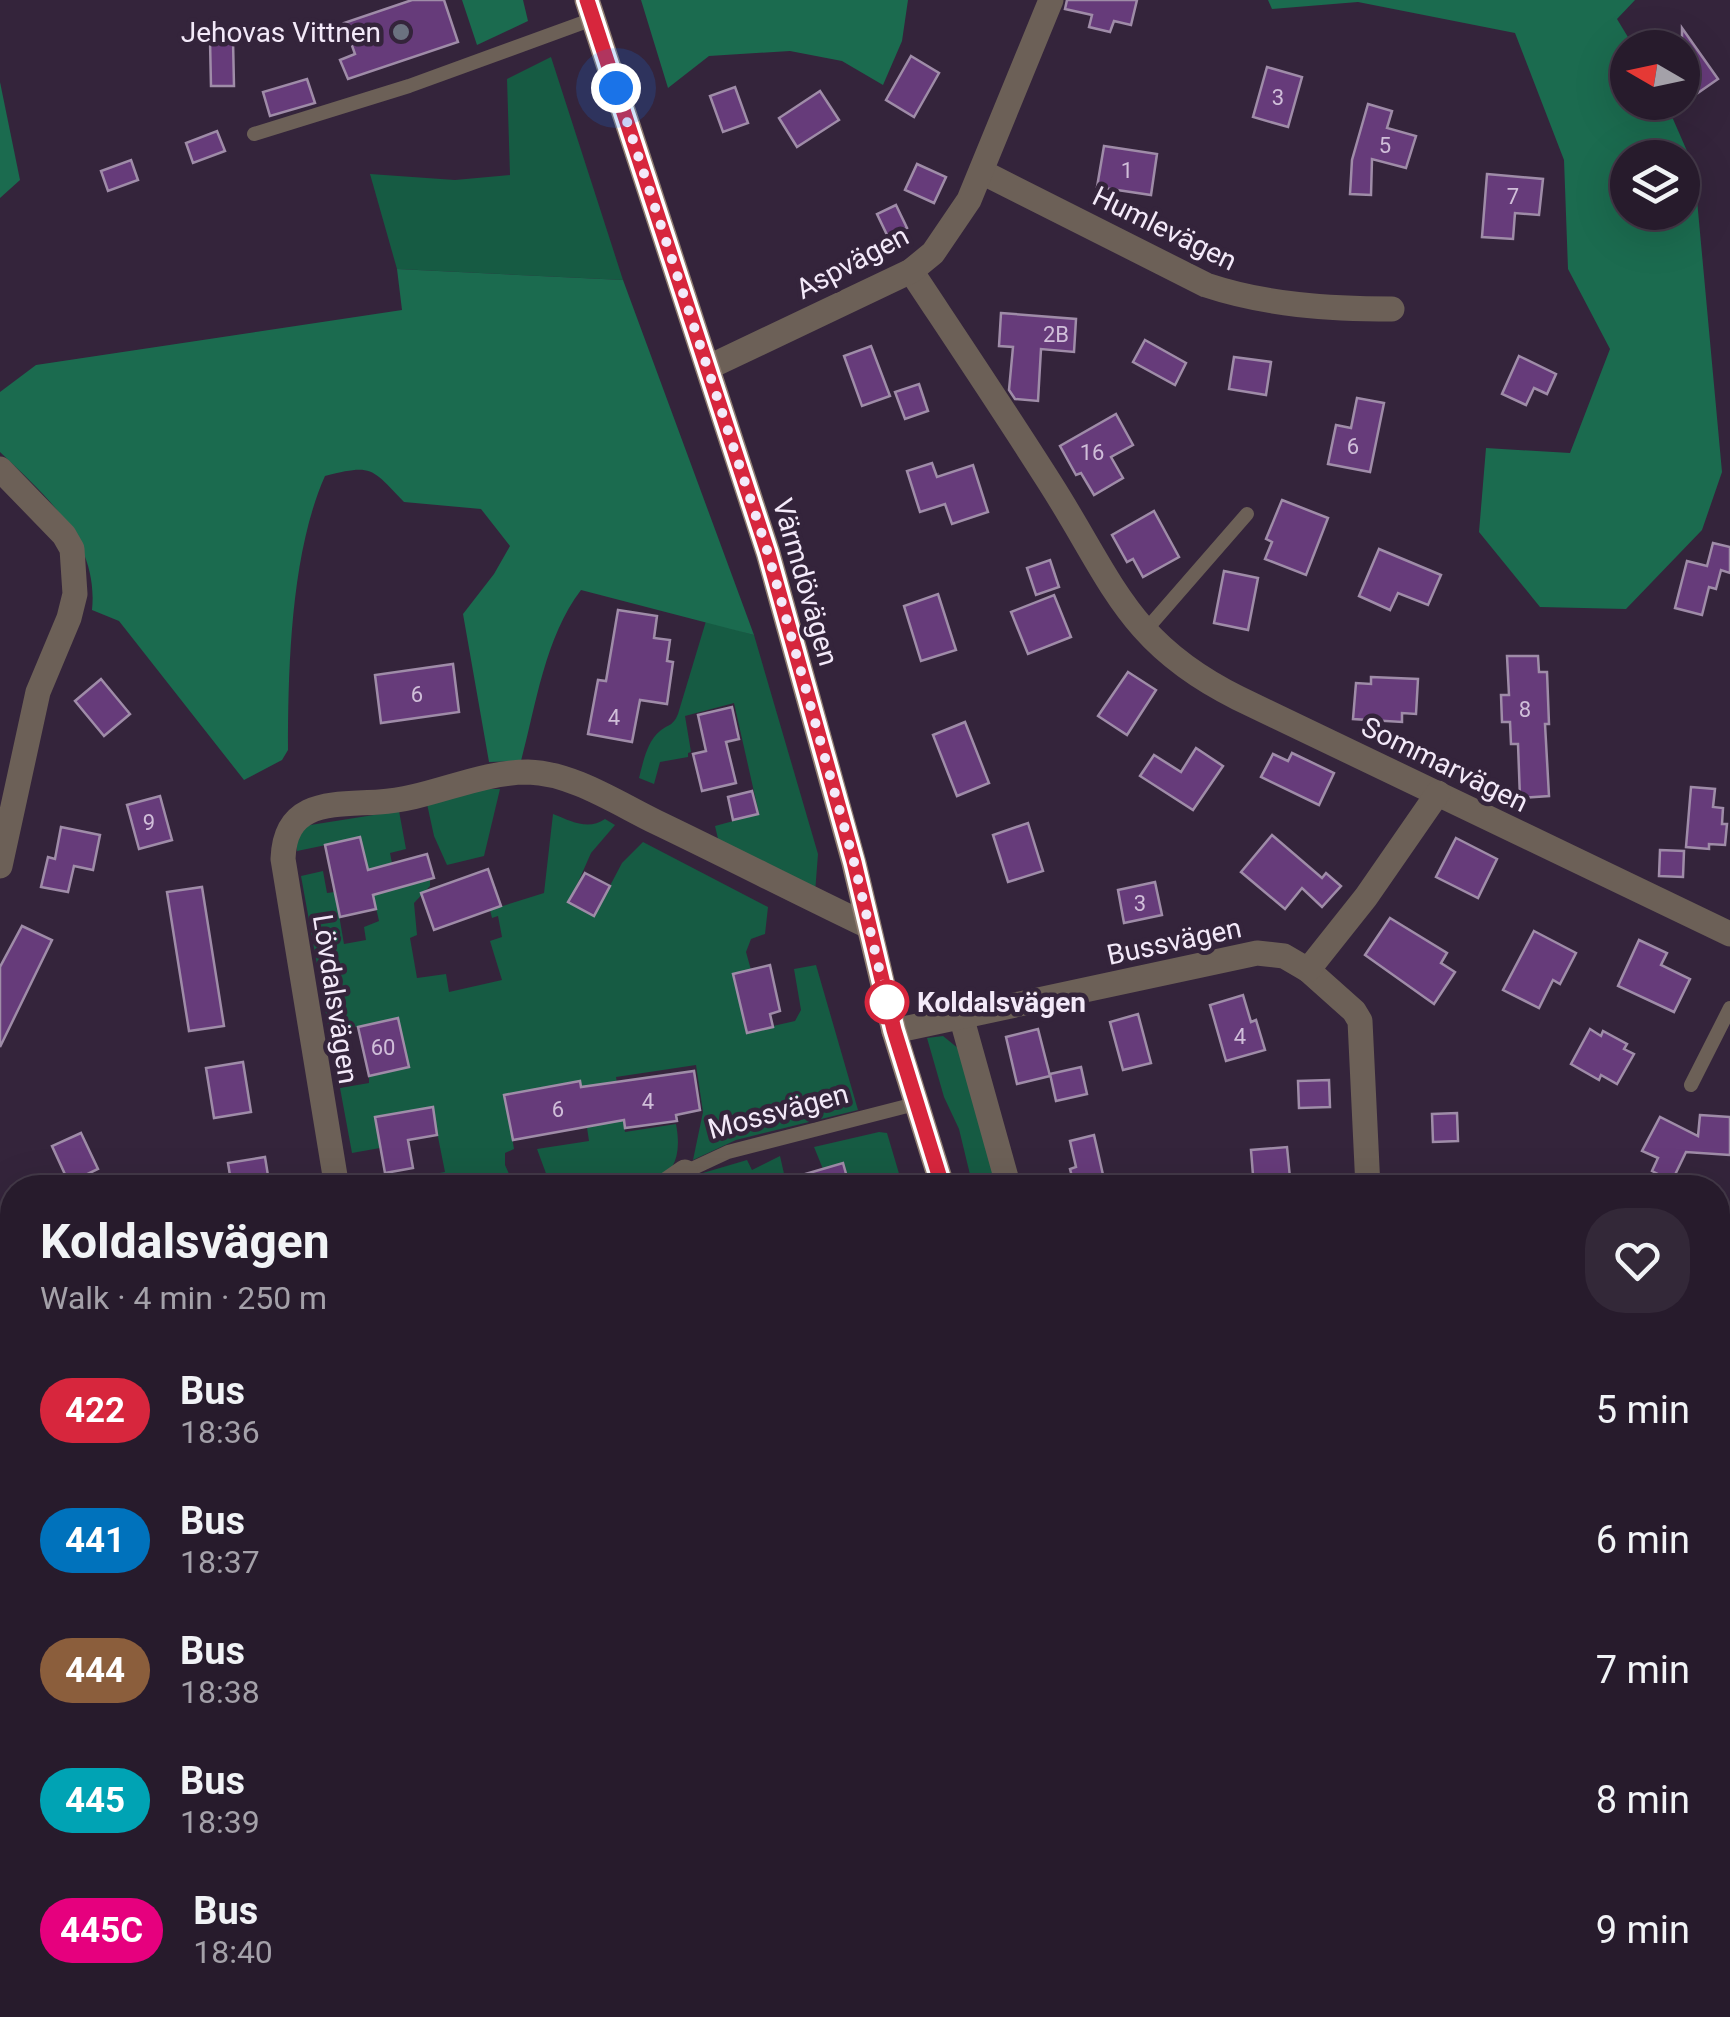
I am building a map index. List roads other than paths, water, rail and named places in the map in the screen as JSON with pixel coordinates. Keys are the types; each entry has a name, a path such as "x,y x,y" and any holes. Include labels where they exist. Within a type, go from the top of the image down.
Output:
{"main road":[{"name":"Värmdövägen","path":"590,9 768,553 854,862 894,1030 939,1175"}],"street":[{"name":"Aspvägen","path":"708,367 911,272 933,253 952,228 982,172 1051,0"},
{"name":"Humlevägen","path":"982,172 1206,286 1280,303 1392,309"},
{"name":"Sommarvägen","path":"911,272 1064,505 1107,582 1145,632 1170,657 1208,683 1730,934"},
{"path":"0,468 64,536 72,550 75,594 70,618 38,692 0,866"},
{"name":"Lövdalsvägen","path":"335,1175 282,859 283,844 293,822 318,807 384,802 510,774 550,774 613,800 868,926"},
{"path":"1367,1175 1360,1021 1308,970 1366,897 1438,793"},
{"name":"Bussvägen","path":"894,1030 1257,953 1284,956 1308,970"},
{"path":"962,1016 1006,1175"},
{"name":"Mossvägen","path":"680,1175 684,1172"}],"lane":[{"path":"254,134 438,76 590,9"},
{"path":"1145,632 1247,514"},
{"path":"1691,1085 1730,1008"},
{"name":"Mossvägen","path":"684,1172 728,1152 915,1104"}],"place":[{"name":"Jehovas Vittnen","path":"401,32"},
{"name":"Koldalsvägen","path":"887,1002"}]}
